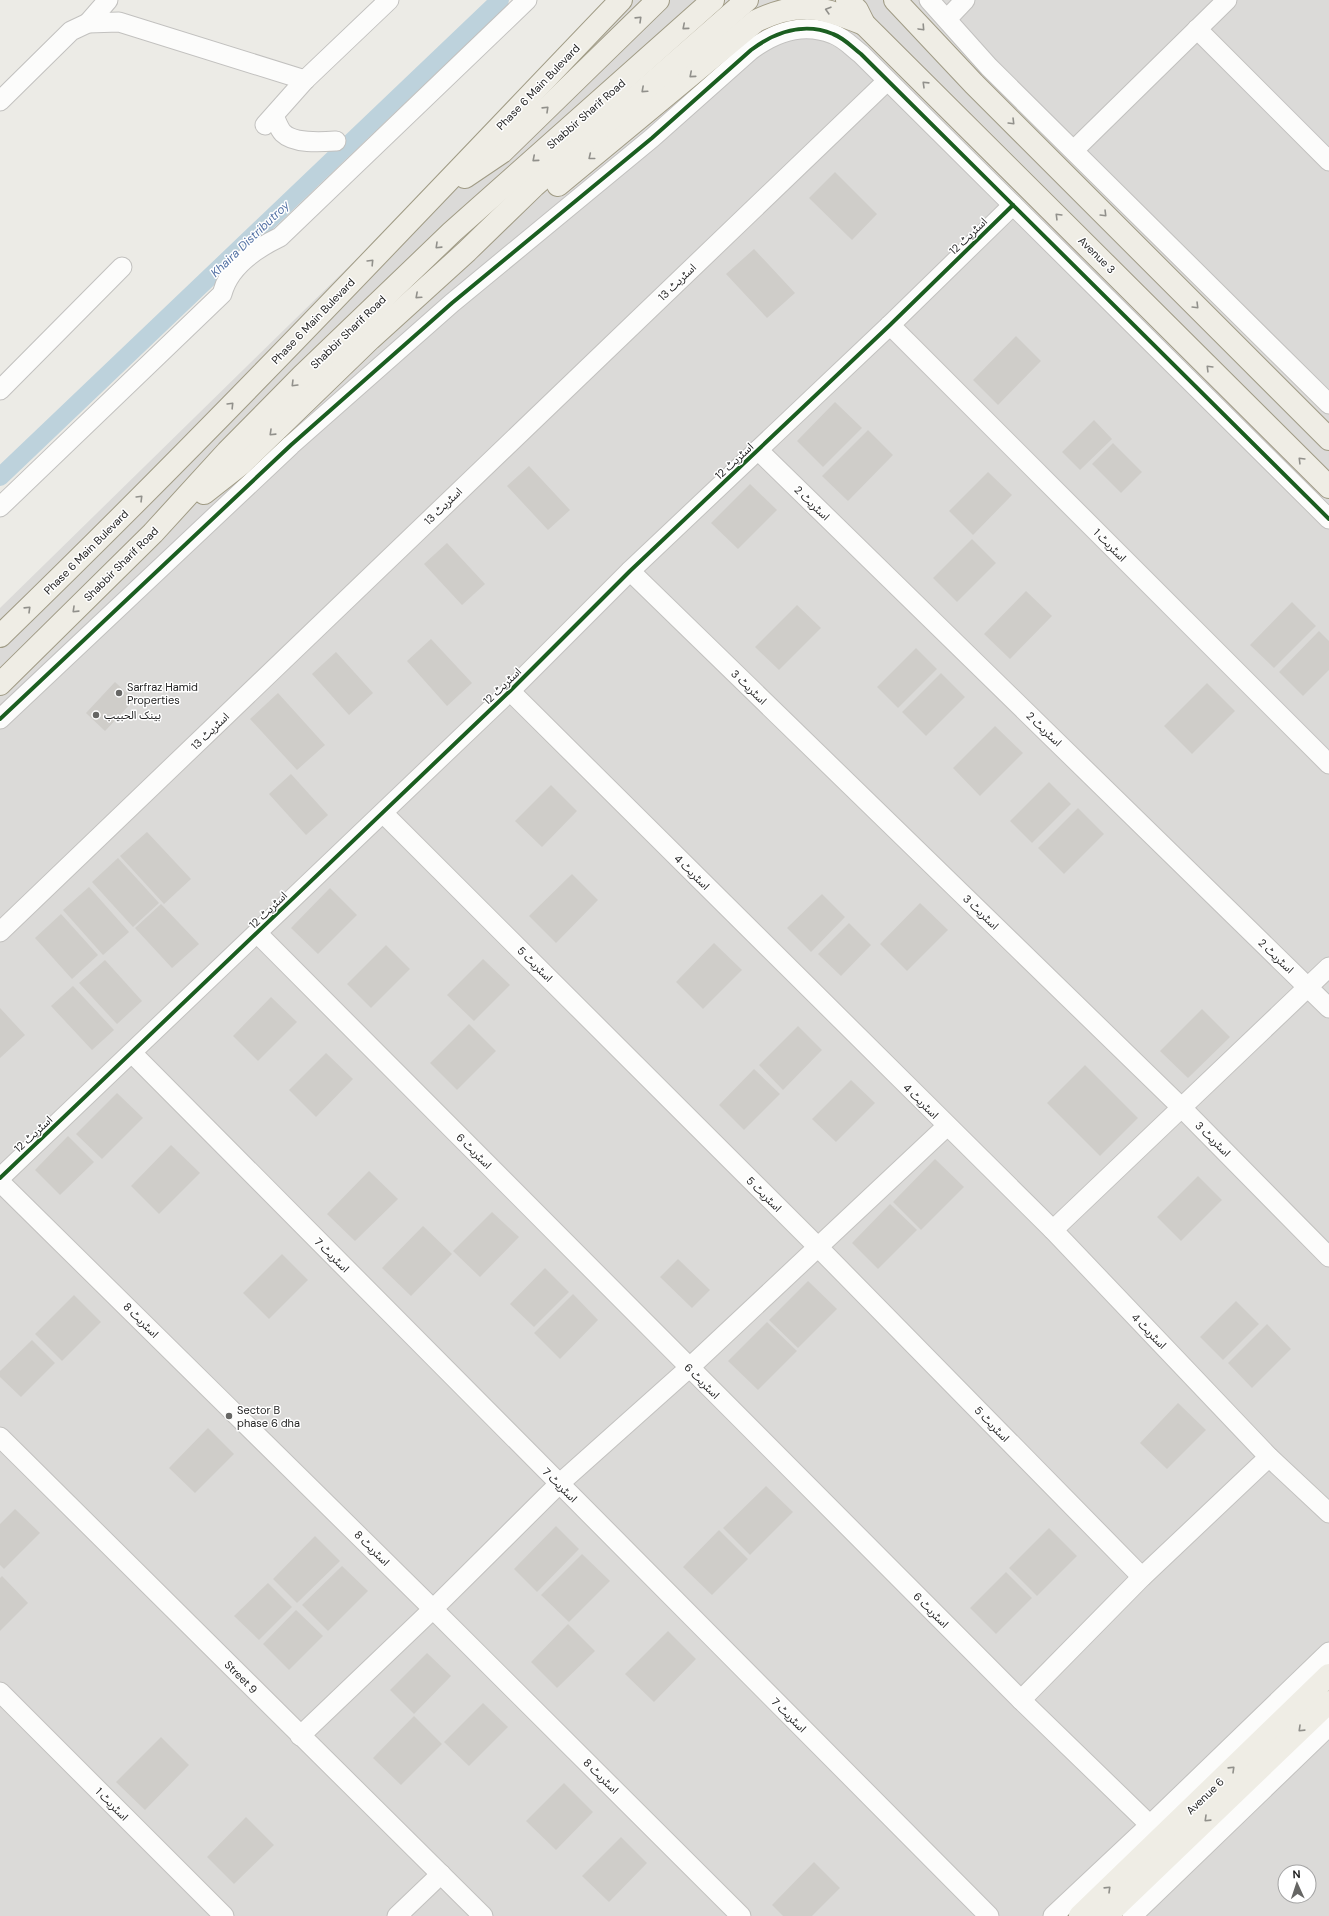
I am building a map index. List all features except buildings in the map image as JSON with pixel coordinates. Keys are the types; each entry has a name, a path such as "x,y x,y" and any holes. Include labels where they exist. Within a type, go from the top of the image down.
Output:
{"main road":[{"name":"Phase 6 Main Bulevard","path":"0,636 178,460 428,203 621,0"},
{"path":"428,203 502,152 658,0"},
{"name":"Shabbir Sharif Road","path":"0,684 153,533 227,452 270,409 452,232 713,0"},
{"path":"153,533 241,464 370,339 467,251 534,186 747,0"},
{"path":"847,0 857,10 864,24"},
{"path":"895,0 974,84 1329,439"},
{"path":"467,251 524,212 756,21 768,15 793,8 814,8 826,9 864,24"},
{"name":"Avenue 3","path":"864,24 1329,487"},
{"name":"Avenue 6","path":"1080,1916 1329,1675"},
{"name":"Avenue 6","path":"1106,1916 1329,1702"}],"street":[{"path":"88,23 108,0"},
{"path":"336,141 304,141 292,138 283,133 269,120 305,80 389,0"},
{"path":"0,507 222,294 225,281 244,258 261,246 280,237 527,0"},
{"path":"929,0 990,67 1329,404"},
{"path":"947,19 965,0"},
{"path":"1074,150 1227,0"},
{"path":"0,102 71,31 88,23 119,22 305,80"},
{"path":"0,719 291,444 452,303 652,138 764,40 787,31 799,29 812,28 833,34 844,39 861,54 1329,519"},
{"path":"1197,29 1329,161"},
{"path":"974,84 990,67"},
{"name":"اسٹریٹ 13","path":"0,932 887,81"},
{"path":"936,128 953,112"},
{"name":"اسٹریٹ 12","path":"0,1178 383,813 510,691 630,571 890,325 1013,205"},
{"path":"0,390 122,267"},
{"name":"اسٹریٹ 1","path":"890,325 1329,764"},
{"name":"اسٹریٹ 2","path":"758,450 1329,1008"},
{"name":"اسٹریٹ 3","path":"630,571 1181,1107 1329,1257"},
{"name":"اسٹریٹ 4","path":"510,691 1053,1230 1269,1457 1329,1513"},
{"name":"اسٹریٹ 5","path":"383,813 818,1247 1142,1577"},
{"name":"اسٹریٹ 6","path":"257,934 1021,1700 1150,1825"},
{"path":"1053,1230 1329,967"},
{"name":"اسٹریٹ 7","path":"132,1053 989,1916"},
{"path":"300,1736 433,1609 559,1484 690,1368 947,1126"},
{"name":"اسٹریٹ 8","path":"0,1182 433,1609 741,1916"},
{"name":"Street 9","path":"0,1437 483,1916"},
{"path":"1021,1700 1142,1577 1269,1457"},
{"path":"1053,1916 1150,1825 1329,1652"},
{"name":"اسٹریٹ 1","path":"0,1692 224,1916"},
{"path":"1132,1916 1329,1726"},
{"path":"397,1916 441,1874"}],"shaded area":[{"path":"621,0 1329,0 1329,1916 0,1916 0,608"}],"waterway":[{"name":"Khaira Distributroy","path":"0,477 500,0"}],"cycle path":[{"path":"0,719 291,445 452,303 652,138 751,50 770,38 801,29 811,29 833,34 844,40 861,54 1329,519"},
{"path":"0,1178 510,691 630,571 890,325 1013,205"}],"place":[{"name":"Sarfraz Hamid Properties","path":"119,693"},
{"name":"بينک الحبيب","path":"96,715"},
{"name":"Sector B phase 6 dha","path":"229,1416"}]}
